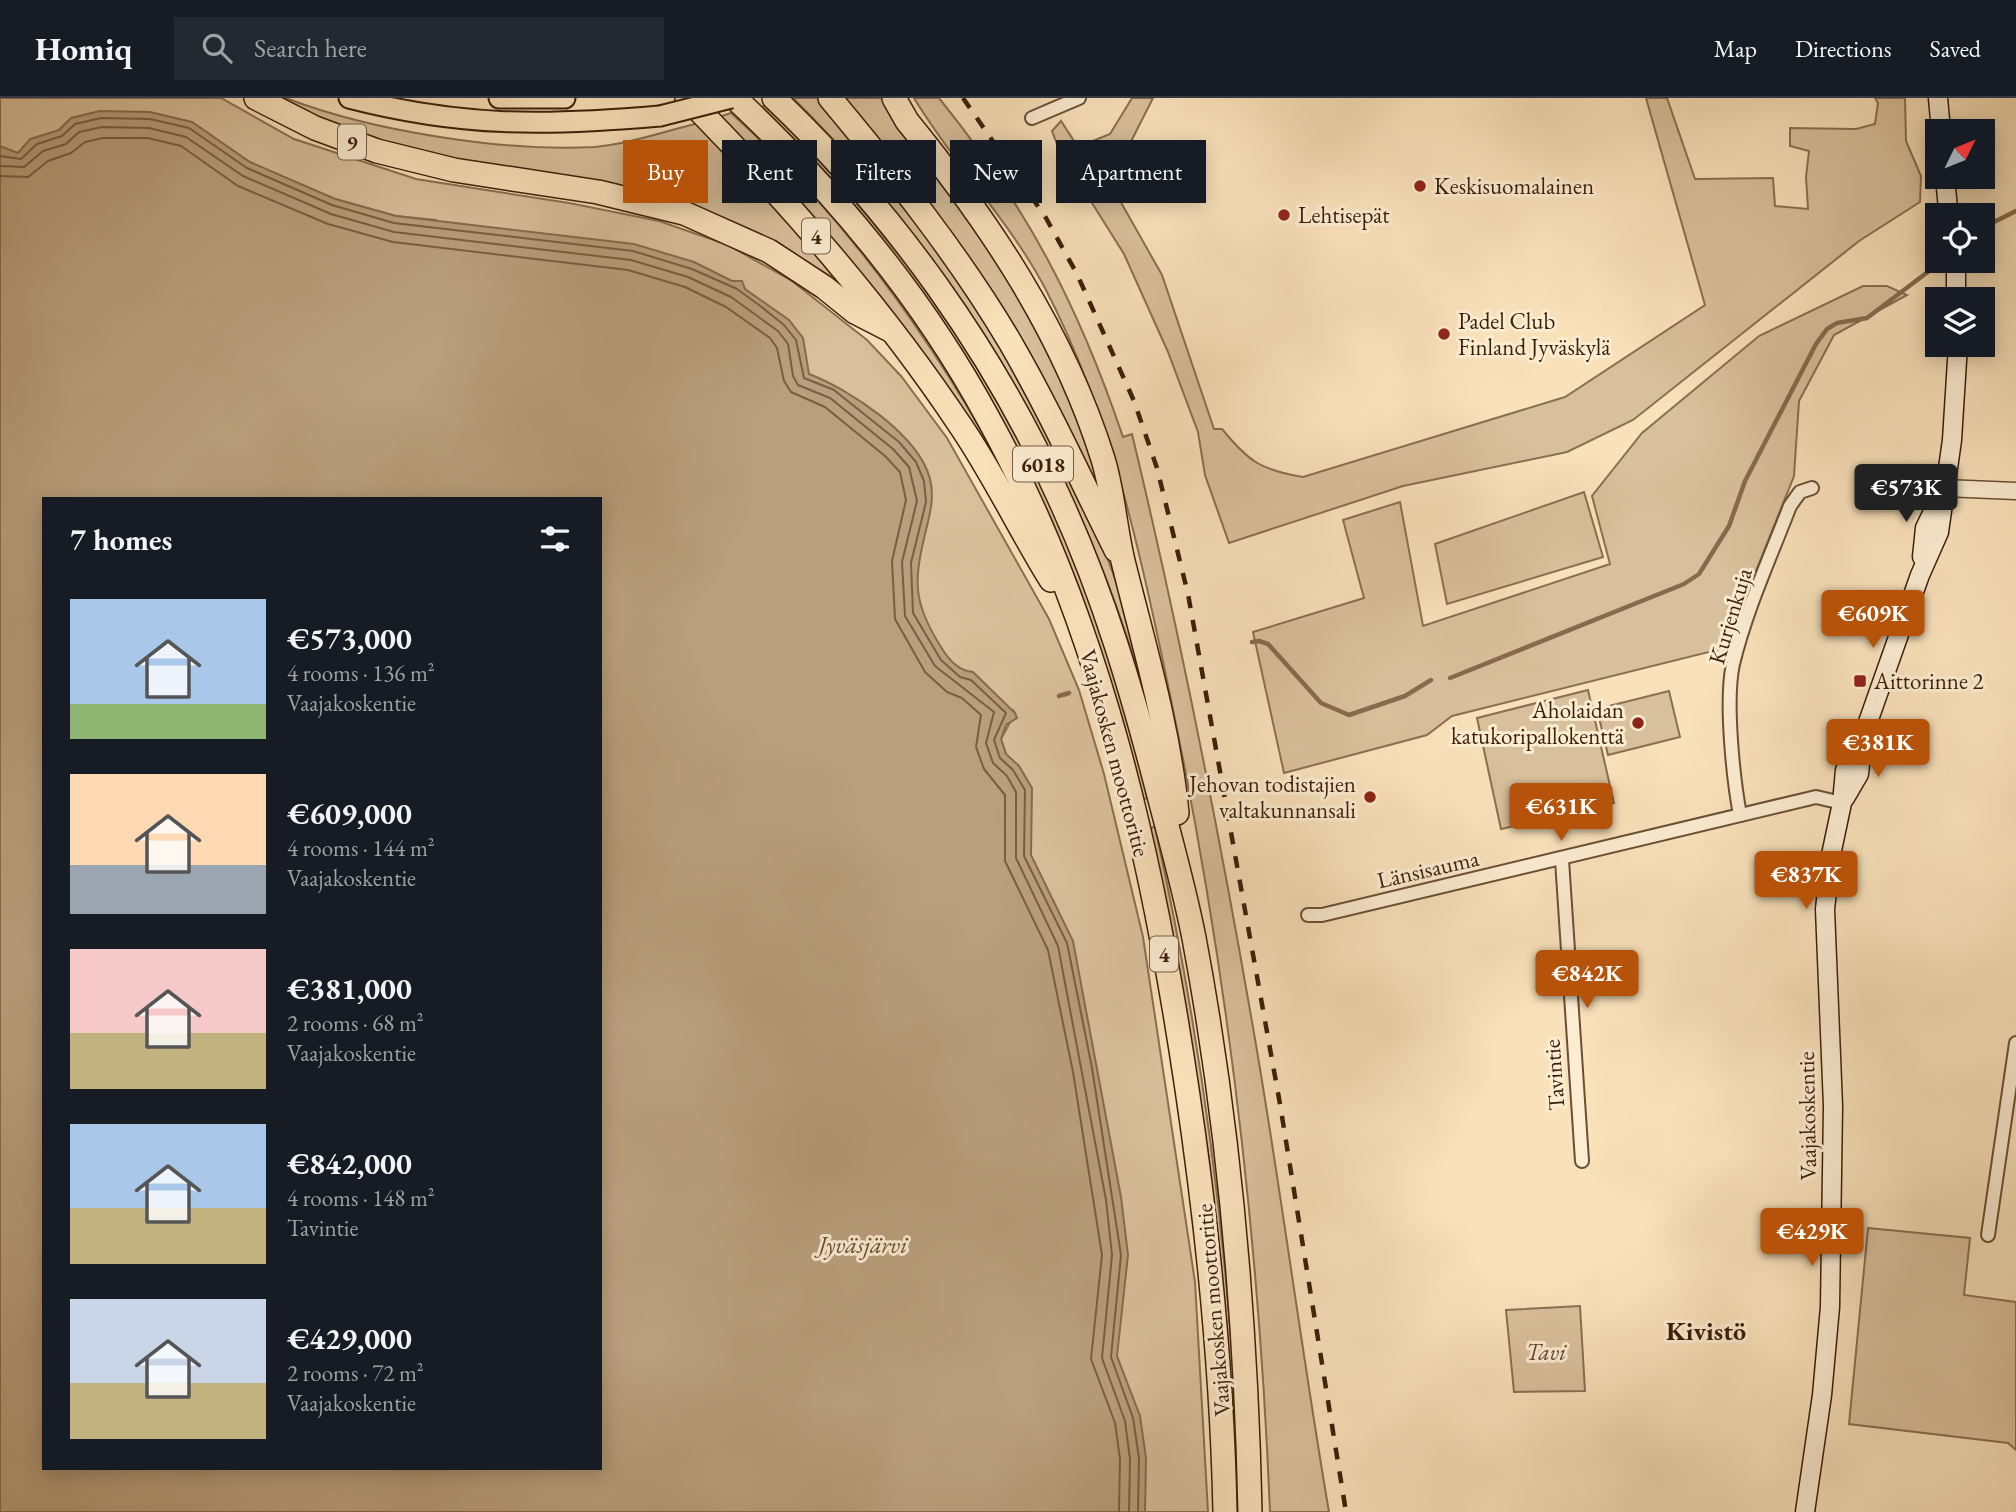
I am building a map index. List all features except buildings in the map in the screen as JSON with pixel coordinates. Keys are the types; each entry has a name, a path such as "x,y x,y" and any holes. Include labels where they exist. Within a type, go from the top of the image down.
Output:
{"highway":[{"name":"9","path":"256,98 315,128 377,151 454,170 598,192 684,214 769,251 824,287 855,312 892,331"},
{"path":"349,98 438,118 511,124 660,116 733,98"},
{"path":"499,98 565,98"},
{"name":"4","path":"687,98 843,266 892,331 986,464 1078,624"},
{"name":"Vaajakosken moottoritie","path":"733,98 790,150 833,198 937,336 1006,450 1057,563 1078,624 1137,826 1176,1013 1201,1177 1215,1308 1223,1436 1224,1512"},
{"name":"Vaajakosken moottoritie","path":"774,98 809,131 872,202 929,276 992,371 1062,503 1117,643 1185,896 1201,982 1229,1181 1244,1350 1250,1512"},
{"path":"830,98 906,190 989,307 1057,427 1124,565"},
{"name":"4","path":"894,98 906,121 1005,251 1030,293 1064,360 1103,460 1116,506 1124,565 1159,706 1176,802 1185,896"}],"main road":[{"path":"1938,98 1940,119"},
{"name":"Vaajakoskentie","path":"1805,1512 1822,1395 1830,1307 1833,1118 1825,909 1830,855 1842,803 1859,774 1862,739 1920,575 1925,528 1944,488 1952,440 1957,357"}],"street":[{"path":"1032,118 1079,98"},
{"name":"Kurjenkuja","path":"1740,814 1735,770 1733,666 1747,618 1790,506 1800,492 1812,488"},
{"path":"1944,488 2016,491"},
{"name":"Länsisauma","path":"1308,915 1322,915 1562,860 1816,797 1842,803"},
{"name":"Tavintie","path":"1562,860 1582,1161"},
{"path":"1988,1235 2016,1043"}],"green space":[{"path":"0,98 221,98 294,139 416,179 569,203 659,221 728,245 792,281 867,340 901,376 947,438 1049,619 1079,690 1104,774 1143,937 1195,1282 1208,1512 994,1512 1006,754 1001,739 1015,713 1013,710 992,715 436,220 396,216 335,199 251,163 0,224"},
{"path":"272,98 286,98 357,120 438,137 559,148 595,147 623,142 623,203 708,203 708,140 634,140 699,123 722,149 722,203 771,203 861,303 771,244 350,133"},
{"path":"793,98 820,98 855,140 832,140"},
{"path":"840,98 887,98 917,140 867,140"},
{"path":"914,98 939,98 971,140 950,140 950,151"},
{"path":"1132,98 1153,98 1132,140 1095,140 1110,134"},
{"path":"1646,98 1667,98 1695,179 1773,178 1775,206 1808,209 1806,177 1809,151 1790,146 1790,128 1856,129 1875,124 1878,103 1875,98 1905,98 1906,141 1921,176 1920,202 1859,241 1633,420 1567,452 1403,486 1229,543 1205,475 1198,432 1168,352 1124,254 1092,203 1121,203 1162,275 1214,429 1222,429 1257,463 1276,471 1303,477 1565,397 1705,305"},
{"path":"766,104 800,140 793,140 762,107"},
{"path":"731,113 760,140 734,140 716,118"},
{"path":"1061,121 1073,140 1056,142 1052,131"},
{"path":"817,158 831,173 831,189 817,171"},
{"path":"936,167 950,186 950,203 962,203 972,217 1057,365 1107,501 1097,492 908,203 936,203"},
{"path":"817,200 844,231 910,318 940,363 996,457 991,460 784,203 817,203"},
{"path":"841,203 857,203 931,299 1001,407 1031,464 1085,589 1119,693 1148,798 1143,799 1122,717 1082,595 1052,521 996,410"},
{"path":"887,203 905,203 1004,346 1098,533 1124,603 1149,709 1122,623 1090,540 1053,459 1011,380 963,305"},
{"path":"989,203 1015,203 1024,218 1047,258 1088,343 1123,437 1132,434 1183,660 1228,887 1265,1098 1329,1512 1270,1512 1258,1308 1237,1104 1209,901 1171,700 1136,541 1107,438 1089,387 1045,288"},
{"path":"1863,286 1887,286 1907,295 1834,335 1799,401 1794,476 1725,648 1452,716 1427,735 1284,773 1253,632 1364,598 1343,520 1400,502 1423,626 1610,564 1592,496 1642,433 1759,336"},
{"path":"1584,492 1603,557 1447,604 1435,544"},
{"path":"1588,690 1614,803 1501,829 1477,718"},
{"name":"Aholaidan katukoripallokenttä","path":"1669,691 1680,737 1608,755 1597,709"},
{"path":"1155,827 1185,976 1208,1126 1226,1277 1237,1429 1231,1429 1209,1159 1186,1009 1149,828"},
{"path":"1868,1228 1970,1238 1964,1295 2016,1302 2016,1450 2008,1443 1849,1424"},
{"name":"Tavi","path":"1580,1306 1585,1391 1514,1392 1506,1310"}],"water":[{"name":"Jyväsjärvi","path":"100,111 150,112 192,122 250,162 335,199 396,216 634,244 694,262 732,281 742,281 745,289 789,320 803,338 809,374 862,402 897,430 912,446 923,462 932,491 918,575 924,616 951,660 959,667 973,672 1015,713 1017,718 1006,725 1001,739 1006,754 1019,766 1032,788 1031,855 1073,941 1121,1197 1128,1255 1117,1356 1140,1416 1146,1458 1145,1512 0,1512 0,146 18,153 30,139 59,130 71,118"}],"waterway":[{"path":"1995,222 2016,211"},
{"path":"1450,678 1684,584 1699,574 1729,526 1745,481 1816,344 1827,329 1837,323 1867,318 1926,273"},
{"path":"1252,642 1268,644 1321,703 1349,715 1405,696 1431,680"},
{"path":"1059,696 1069,693"}],"railway":[{"path":"963,98 1046,218 1077,274 1134,401 1157,468 1188,594 1280,1104 1346,1512"}],"place":[{"name":"Keskisuomalainen","path":"1420,186"},
{"name":"Lehtisepät","path":"1284,215"},
{"name":"Padel Club Finland Jyväskylä","path":"1444,334"},
{"name":"Aittorinne 2","path":"1860,681"},
{"name":"Aholaidan katukoripallokenttä","path":"1638,723"},
{"name":"Jehovan todistajien valtakunnansali","path":"1370,797"}],"district":[{"name":"Kivistö","path":"1706,1331"}]}
